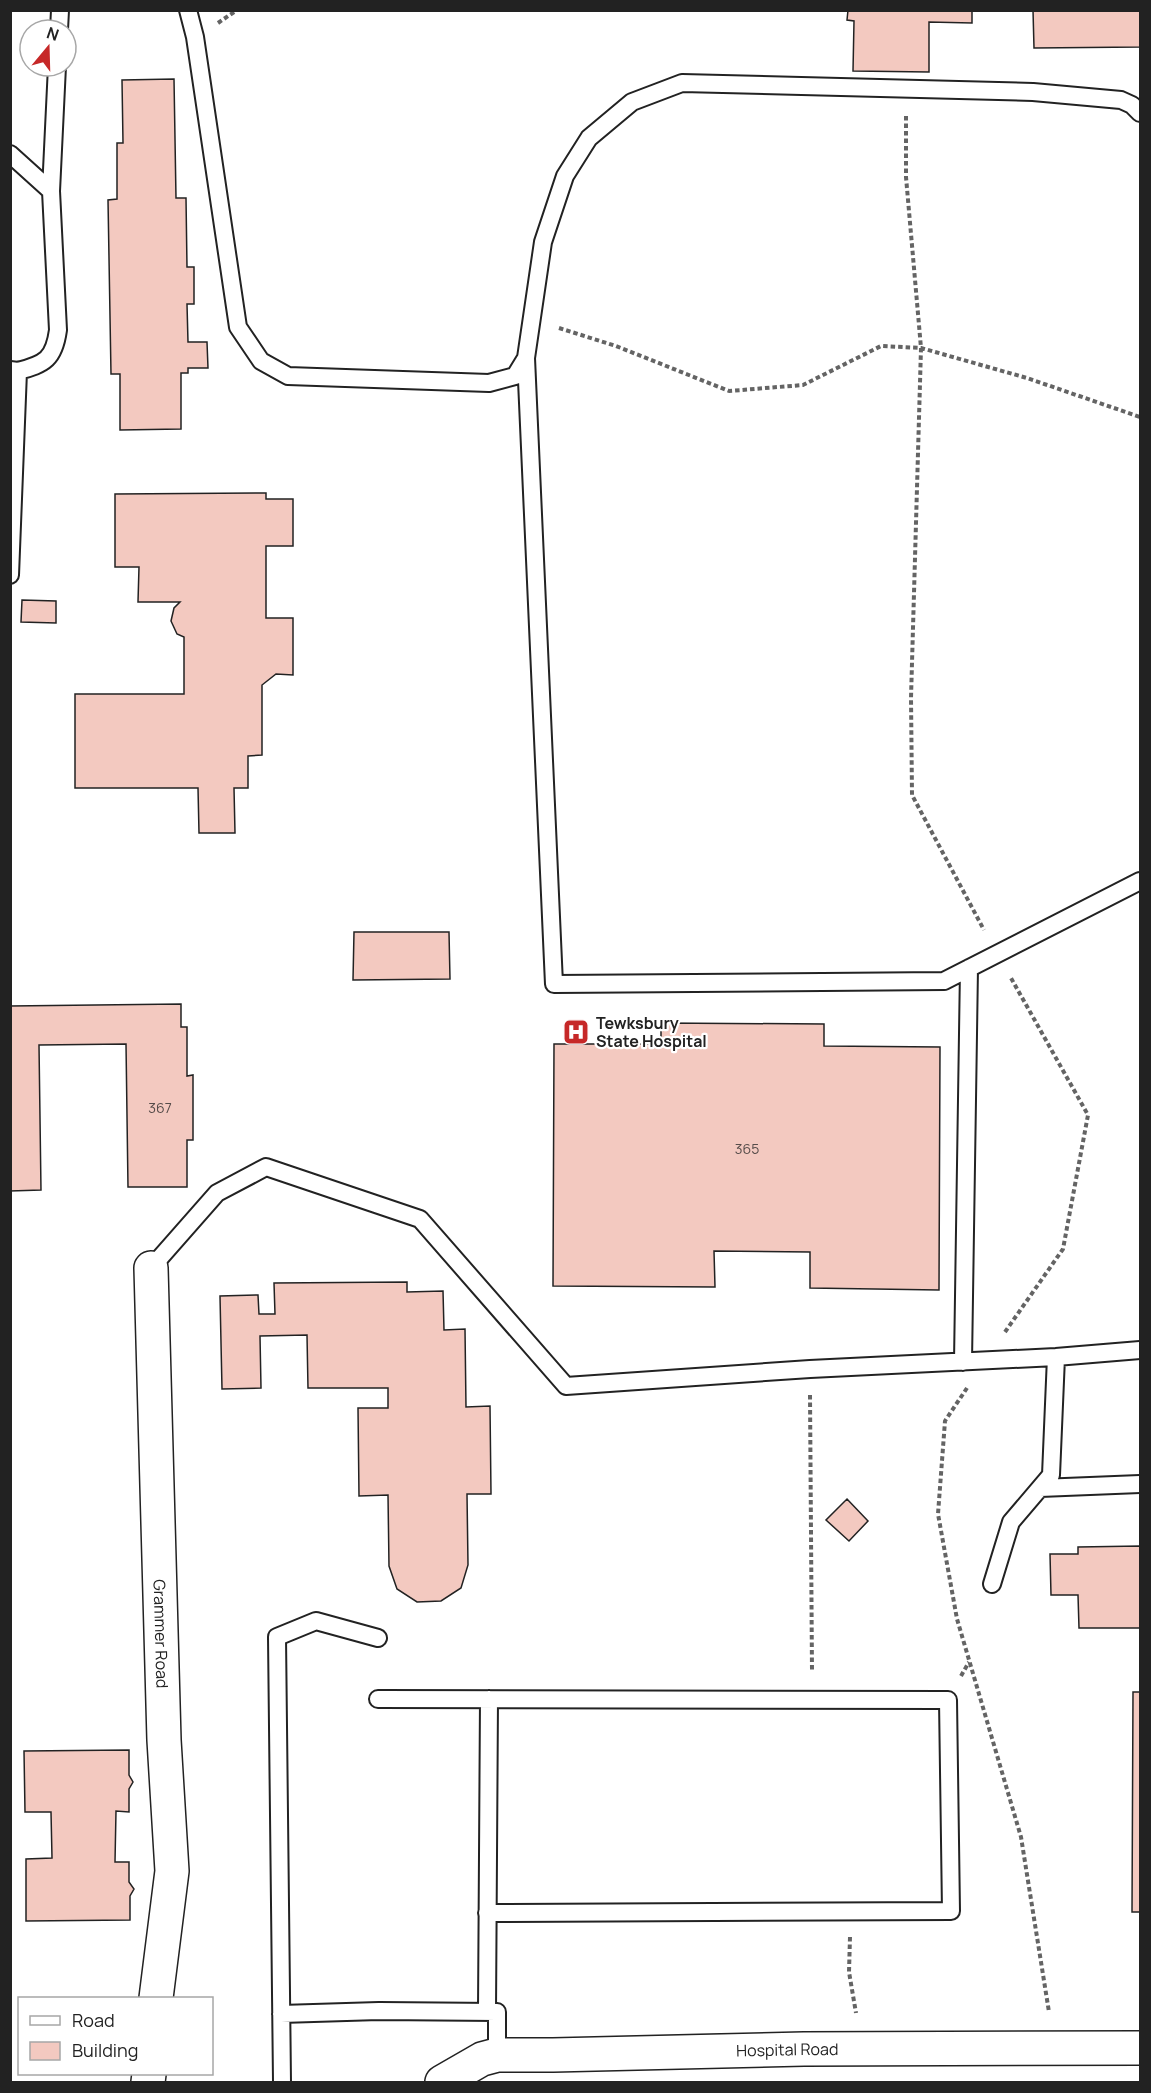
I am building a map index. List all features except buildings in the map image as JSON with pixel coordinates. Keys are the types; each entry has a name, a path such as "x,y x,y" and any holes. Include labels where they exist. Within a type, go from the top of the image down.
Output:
{"street":[{"name":"Grammer Road","path":"150,1268 164,1740 172,1871 156,1997"},
{"name":"Hospital Road","path":"442,2082 482,2059 497,2055 862,2049 1140,2048"}],"lane":[{"path":"188,10 195,36 238,327 261,361 288,376 489,383 515,376 526,358"},
{"path":"10,575 14,370 39,366 49,358 56,345 58,330 51,191 56,78"},
{"path":"1140,113 1132,105 1120,100 1033,92 682,83 632,102 589,138 565,176 543,242 526,358 554,984 944,981 1140,881"},
{"path":"10,154 51,191"},
{"path":"963,1362 969,968"},
{"path":"150,1268 217,1193 266,1167 420,1219 566,1386 810,1369 1056,1358 1140,1350"},
{"path":"992,1584 1011,1522 1051,1475 1056,1358"},
{"path":"1040,1488 1140,1484"},
{"path":"282,2082 277,1637 316,1621 378,1638"},
{"path":"378,1699 948,1700 951,1911 487,1913"},
{"path":"487,2011 489,1699"},
{"path":"281,2014 379,2010 497,2012 497,2055"}],"path":[{"path":"532,319 616,346 729,391 803,385 880,346 921,348 1027,378 1140,417"},
{"path":"810,1369 813,1700"},
{"path":"851,1911 849,1972 862,2049"}],"place":[{"name":"Tewksbury State Hospital","path":"576,1032"}]}
